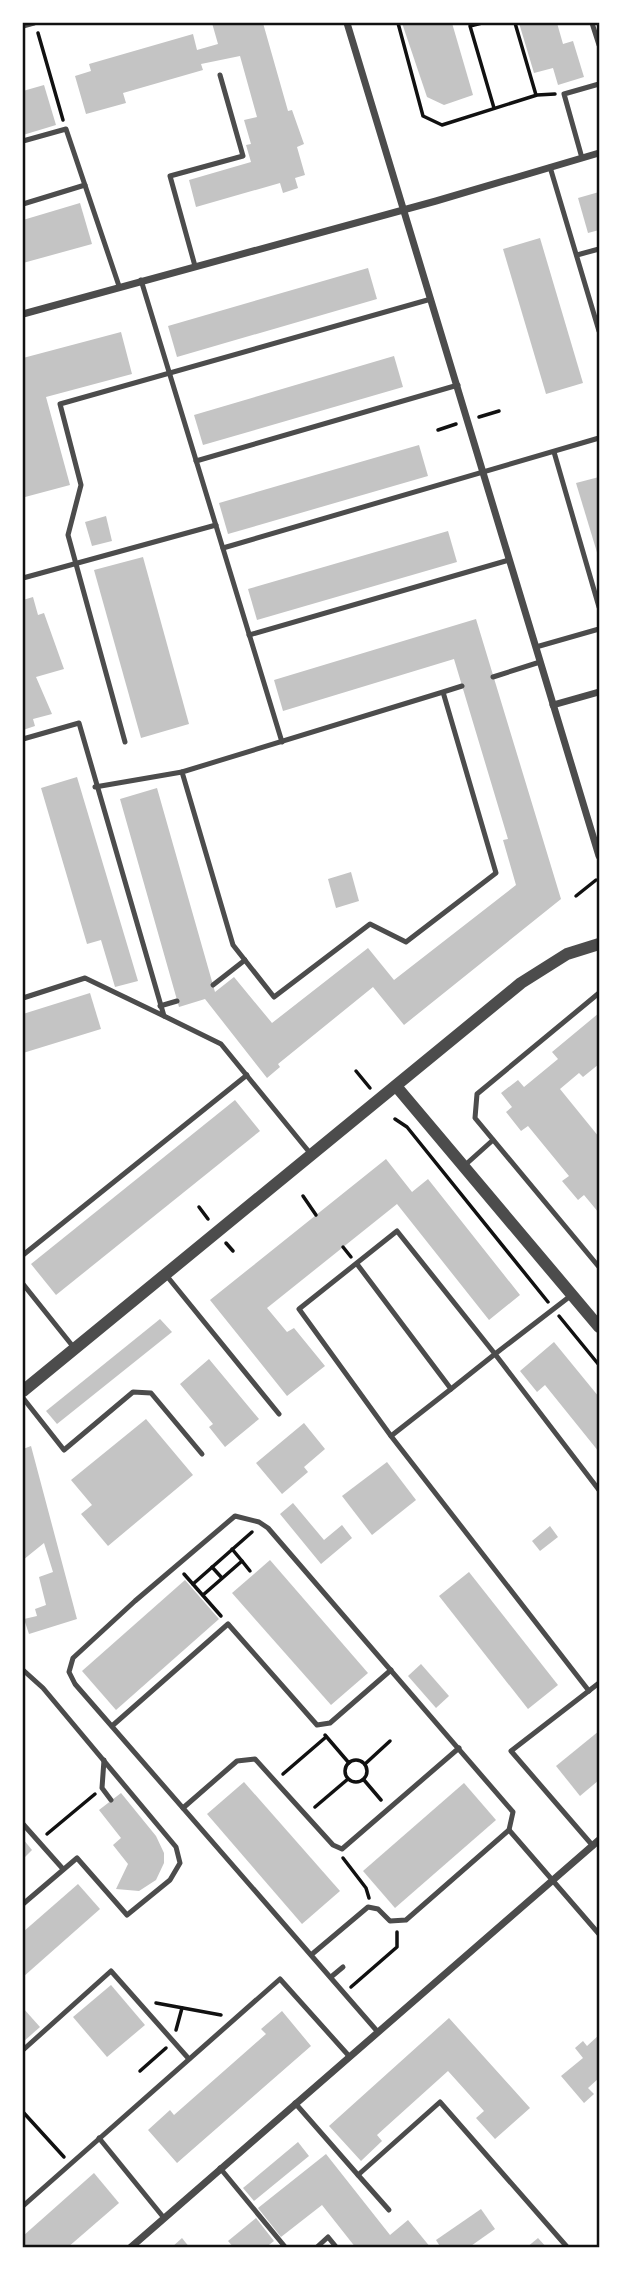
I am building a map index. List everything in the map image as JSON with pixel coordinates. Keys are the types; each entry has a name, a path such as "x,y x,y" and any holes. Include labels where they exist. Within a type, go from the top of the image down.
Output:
{"street":[{"path":"347,23 599,856"},
{"path":"23,314 599,153"},
{"path":"553,705 599,692"},
{"path":"23,1391 543,966 567,954 599,944"},
{"path":"396,1086 599,1326"},
{"path":"130,2248 596,1843"}],"lane":[{"path":"23,26 35,23"},
{"path":"593,23 599,45"},
{"path":"195,265 170,176 243,156 220,75"},
{"path":"582,158 564,94 599,84"},
{"path":"23,141 66,129 119,286"},
{"path":"550,167 599,331"},
{"path":"23,204 85,185"},
{"path":"577,256 599,249"},
{"path":"141,280 282,742"},
{"path":"125,742 68,535 81,485 60,404 432,299"},
{"path":"196,461 458,385"},
{"path":"223,548 599,438"},
{"path":"554,452 599,607"},
{"path":"23,578 216,525"},
{"path":"250,635 509,560"},
{"path":"536,647 599,629"},
{"path":"494,677 540,662"},
{"path":"95,787 182,772 462,686"},
{"path":"182,772 233,945 274,997 370,924 406,942 496,873 443,691"},
{"path":"23,739 79,723 95,787 164,1016"},
{"path":"213,985 246,960"},
{"path":"23,998 85,978 221,1044 312,1156"},
{"path":"599,993 477,1094 475,1118 599,1267"},
{"path":"160,1006 177,1001"},
{"path":"23,1255 247,1075"},
{"path":"464,1167 494,1140"},
{"path":"589,1691 391,1436 299,1309 397,1231 599,1490"},
{"path":"356,1264 451,1389"},
{"path":"166,1275 279,1414"},
{"path":"23,1284 75,1349"},
{"path":"391,1436 573,1294"},
{"path":"23,1398 64,1450 133,1392 151,1393 202,1454"},
{"path":"311,1955 370,1907 378,1909 394,1922 406,1920 509,1830 513,1818 510,1806 262,1523 242,1516 231,1517 176,1564 70,1663 71,1678 183,1808 377,2031"},
{"path":"112,1726 228,1625 313,1721 322,1726 330,1723 391,1670"},
{"path":"23,1670 43,1688 176,1847 180,1863 170,1880 127,1915 77,1857 23,1905"},
{"path":"596,1843 511,1751 599,1683"},
{"path":"183,1808 243,1758 255,1759 339,1849 459,1748"},
{"path":"104,1760 102,1788 111,1800"},
{"path":"23,1824 63,1869"},
{"path":"509,1830 599,1934"},
{"path":"331,1978 342,1967"},
{"path":"23,2050 111,1971 188,2059"},
{"path":"23,2206 280,1979 349,2056"},
{"path":"358,2175 440,2102 568,2248"},
{"path":"295,2103 389,2210"},
{"path":"99,2138 164,2218"},
{"path":"220,2168 286,2248"},
{"path":"316,2248 328,2237 337,2248"}],"path":[{"path":"35,23 66,129"},
{"path":"398,23 423,116 442,125 537,95 564,94"},
{"path":"482,23 470,26 494,108"},
{"path":"515,23 537,95"},
{"path":"479,417 499,411"},
{"path":"438,430 458,424"},
{"path":"576,896 596,880"},
{"path":"356,1071 370,1088"},
{"path":"395,1119 407,1127 599,1365"},
{"path":"303,1196 316,1214"},
{"path":"200,1207 208,1219"},
{"path":"226,1243 233,1251"},
{"path":"193,1584 262,1523"},
{"path":"232,1549 250,1571"},
{"path":"203,1595 242,1561"},
{"path":"176,1564 214,1608"},
{"path":"212,1567 222,1578"},
{"path":"322,1726 326,1737 349,1763"},
{"path":"276,1780 326,1737"},
{"path":"365,1764 390,1741"},
{"path":"357,1760 365,1764 368,1772 364,1780 355,1783 348,1779 345,1771 349,1763 357,1760"},
{"path":"306,1815 348,1779"},
{"path":"364,1780 389,1809"},
{"path":"38,1841 102,1788"},
{"path":"339,1849 346,1863 366,1888 370,1907"},
{"path":"344,1993 397,1947 394,1922"},
{"path":"136,2000 236,2018"},
{"path":"23,2112 71,2164"}],"building":[{"path":"212,23 263,23 288,111 292,110 304,144 297,147 305,175 295,178 298,188 283,193 280,183 196,207 189,180 251,162 246,145 251,144 244,120 257,117 240,56 201,64 203,70 123,93 126,103 86,114 75,76 91,71 89,64 193,34 197,50 218,44"},
{"path":"402,23 452,23 473,95 444,105 427,97"},
{"path":"519,23 557,23 563,44 573,41 584,77 558,85 553,68 534,73"},
{"path":"44,85 56,125 23,135 23,91"},
{"path":"599,192 599,230 588,233 578,198"},
{"path":"80,203 92,244 23,263 23,220"},
{"path":"540,238 583,383 546,394 503,249"},
{"path":"368,268 377,299 177,357 168,326"},
{"path":"121,332 132,374 46,397 70,485 25,497 23,358"},
{"path":"394,356 403,387 203,445 194,415"},
{"path":"419,445 428,476 228,534 219,503"},
{"path":"599,477 599,559 576,483"},
{"path":"106,516 112,541 92,546 85,522"},
{"path":"448,531 457,562 257,620 248,589"},
{"path":"143,557 189,724 141,738 94,570"},
{"path":"33,597 38,615 44,613 64,669 36,677 52,714 33,719 35,726 23,730 23,600"},
{"path":"476,619 561,899 404,1025 373,987 278,1064 280,1067 267,1078 205,999 179,1007 120,799 157,788 215,992 234,977 272,1023 368,948 394,980 516,885 503,840 508,839 454,659 283,711 274,680"},
{"path":"77,777 138,981 115,987 101,940 87,944 41,788"},
{"path":"351,872 359,901 336,908 328,879"},
{"path":"90,993 101,1029 23,1053 23,1014"},
{"path":"599,1013 599,1064 583,1077 579,1073 560,1089 599,1137 599,1213 584,1195 578,1200 562,1181 569,1176 528,1126 521,1131 506,1112 512,1107 501,1093 518,1080 524,1087 558,1059 552,1052"},
{"path":"235,1100 260,1131 56,1295 31,1264"},
{"path":"386,1159 412,1192 428,1179 520,1295 489,1320 397,1204 267,1308 287,1332 294,1328 325,1366 287,1396 210,1300"},
{"path":"160,1319 172,1332 57,1424 46,1411"},
{"path":"554,1342 599,1397 599,1452 545,1385 537,1392 520,1371"},
{"path":"209,1359 259,1419 225,1447 209,1427 213,1424 180,1384"},
{"path":"146,1419 193,1475 108,1546 81,1514 92,1505 71,1480"},
{"path":"304,1423 325,1449 304,1467 308,1472 282,1494 256,1463"},
{"path":"31,1446 77,1619 29,1634 24,1619 37,1616 35,1609 46,1605 39,1577 53,1572 44,1543 23,1560 23,1449"},
{"path":"387,1462 416,1500 372,1535 342,1496"},
{"path":"293,1503 324,1540 342,1525 352,1538 321,1564 280,1514"},
{"path":"550,1526 558,1537 540,1551 532,1541"},
{"path":"270,1560 368,1673 331,1705 232,1593"},
{"path":"469,1572 558,1685 528,1709 439,1596"},
{"path":"185,1580 219,1619 116,1710 82,1671"},
{"path":"421,1664 449,1696 436,1708 408,1676"},
{"path":"599,1731 599,1780 580,1796 556,1766"},
{"path":"244,1782 340,1891 302,1924 207,1814"},
{"path":"464,1783 496,1820 395,1908 363,1871"},
{"path":"121,1793 156,1836 164,1853 164,1863 156,1880 139,1891 116,1889 128,1864 113,1845 121,1838 99,1810"},
{"path":"23,1839 32,1850 23,1859"},
{"path":"78,1884 100,1909 23,1977 23,1932"},
{"path":"111,1985 145,2025 107,2057 73,2017"},
{"path":"23,2008 40,2027 23,2042"},
{"path":"282,2011 311,2046 177,2163 148,2130 170,2110 174,2115 266,2034 261,2029"},
{"path":"449,2018 530,2108 495,2139 476,2118 484,2111 448,2071 377,2135 382,2141 361,2161 329,2126"},
{"path":"599,2035 599,2078 588,2088 594,2094 584,2103 561,2076 583,2058 575,2048 583,2041 587,2046"},
{"path":"298,2142 309,2156 254,2201 243,2188"},
{"path":"326,2154 390,2235 408,2220 431,2248 356,2248 322,2205 281,2237 258,2208"},
{"path":"94,2173 119,2203 67,2248 23,2248 23,2236"},
{"path":"481,2209 495,2229 468,2248 441,2248 436,2240"},
{"path":"256,2218 274,2241 265,2248 234,2248 228,2241"},
{"path":"182,2238 190,2248 171,2248"},
{"path":"538,2238 547,2248 526,2248"}]}
